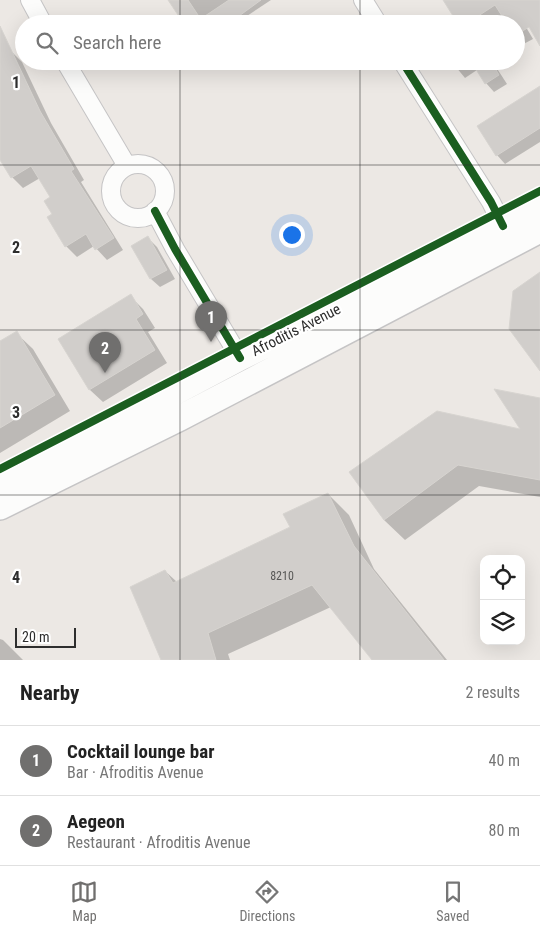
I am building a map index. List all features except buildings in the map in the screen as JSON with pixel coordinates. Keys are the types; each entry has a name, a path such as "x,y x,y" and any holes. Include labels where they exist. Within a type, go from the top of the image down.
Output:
{"main road":[{"name":"Afroditis Avenue","path":"0,485 240,358 540,206"},
{"name":"Afroditis Avenue","path":"0,507 180,418 540,230"}],"street":[{"path":"30,0 38,15"},
{"path":"362,0 372,15"},
{"path":"70,70 127,166"},
{"path":"408,70 492,202 503,226"},
{"path":"145,165 158,173 164,188 162,203 155,211 143,217 135,218 120,212 115,206 111,190 112,182 121,169 127,166 145,165"},
{"path":"155,211 240,358"}],"cycle path":[{"path":"408,70 491,202 503,226"},
{"path":"0,469 540,191"},
{"path":"155,211 175,249 240,358"}],"place":[{"name":"Cocktail lounge bar","path":"211,342"},
{"name":"Aegeon","path":"105,373"}]}
